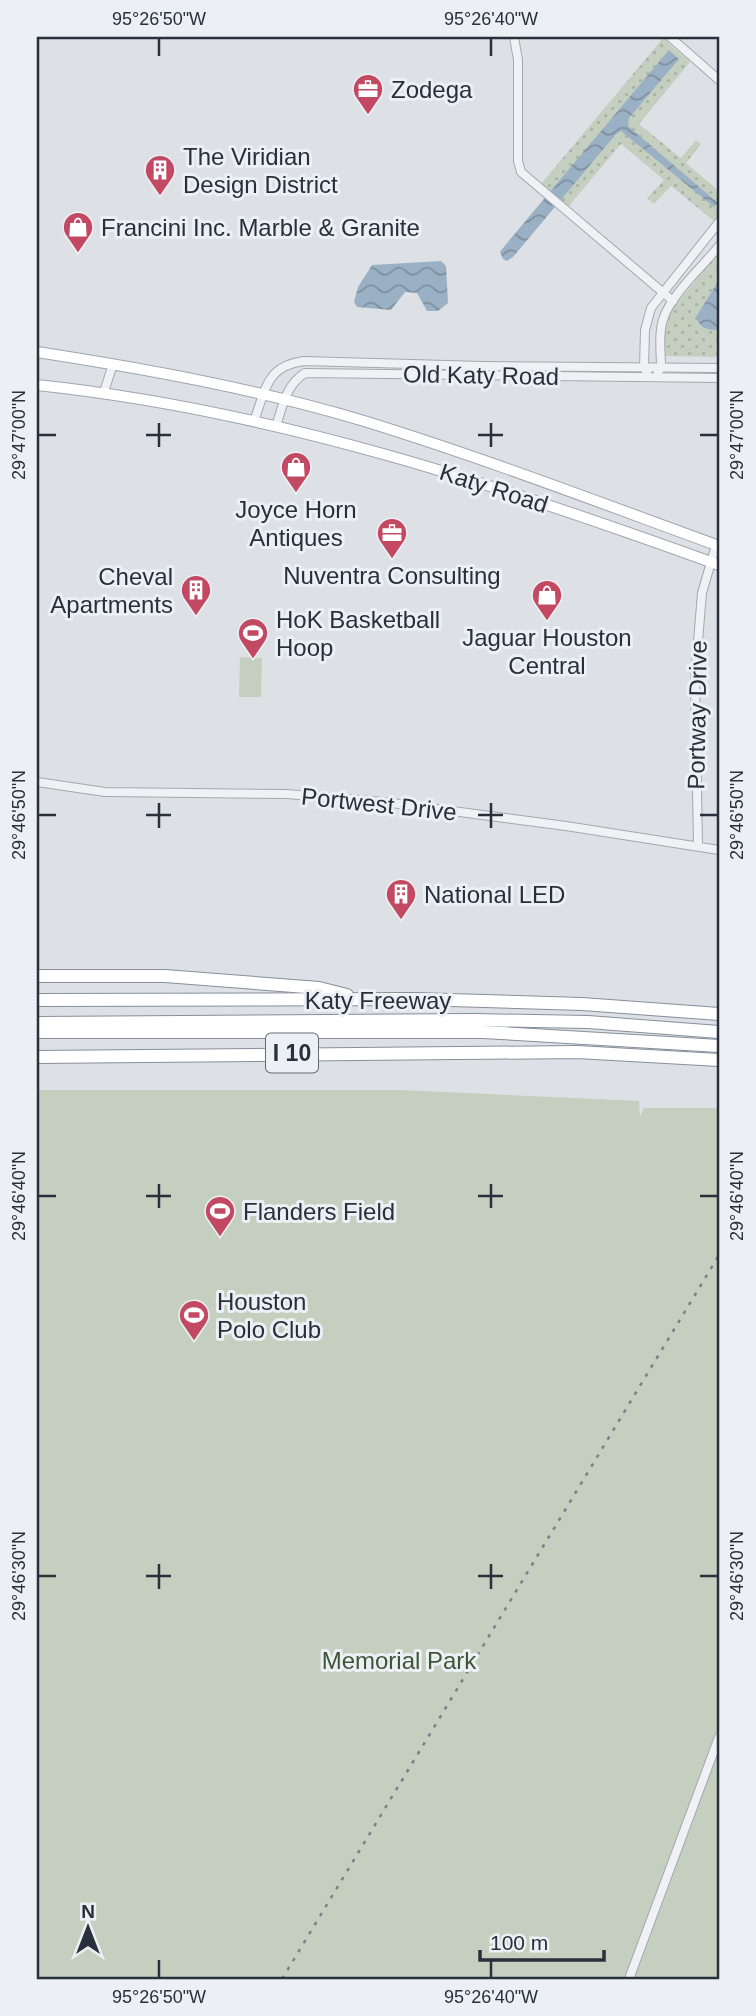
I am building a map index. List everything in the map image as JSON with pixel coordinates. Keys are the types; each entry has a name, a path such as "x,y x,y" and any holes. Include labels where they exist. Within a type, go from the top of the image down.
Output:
{"highway":[{"path":"37,976 165,976 318,988 367,1000"},
{"name":"Katy Freeway","path":"37,1000 367,1000 582,1004 719,1014"},
{"path":"37,1023 474,1020 600,1023 719,1032"},
{"path":"37,1032 483,1032 719,1046"},
{"name":"I 10","path":"37,1058 577,1052 719,1060"}],"main road":[{"path":"37,352 113,364 274,397"},
{"path":"37,385 104,392 259,421"},
{"name":"Katy Road","path":"274,397 446,448 718,546"},
{"name":"Katy Road","path":"259,421 407,459 715,563"}],"street":[{"path":"514,37 518,60 519,167 524,177 673,301"},
{"path":"670,37 718,77"},
{"path":"719,222 662,292 645,322 644,368 653,378 662,368 664,316 673,301 719,246"},
{"name":"Old Katy Road","path":"276,426 274,397 278,369 290,363 320,360 482,366 719,368"},
{"path":"104,392 113,364"},
{"path":"482,366 482,376"},
{"name":"Old Katy Road","path":"259,421 274,397 305,373 719,378"},
{"name":"Portway Drive","path":"698,846 695,677 700,606 718,546"},
{"name":"Portwest Drive","path":"37,782 105,792 287,794 384,802 719,850"},
{"path":"629,1979 719,1737"}],"green space":[{"path":"664,37 690,62 639,124 681,158 696,140 701,144 686,163 719,191 719,215 714,221 671,186 654,204 647,198 664,180 621,144 568,207 541,184"},
{"path":"719,252 719,357 665,356 665,329 672,309"},
{"path":"240,657 262,658 261,697 239,697"},
{"name":"Memorial Park","path":"37,1090 400,1090 639,1101 640,1116 644,1108 719,1108 719,1979 37,1979"}],"water":[{"path":"669,50 679,59 629,118 628,126 718,203 714,207 621,131 513,257 507,261 503,259 500,252 507,243"},
{"path":"441,261 446,266 448,303 438,311 427,311 417,293 405,292 391,310 357,307 354,302 358,287 372,265"},
{"path":"719,280 719,330 708,329 700,324 696,317"}],"railway":[{"path":"282,1979 719,1255"}],"place":[{"name":"Zodega","path":"368,116"},
{"name":"The Viridian Design District","path":"160,197"},
{"name":"Francini Inc. Marble & Granite","path":"78,254"},
{"name":"Joyce Horn Antiques","path":"296,494"},
{"name":"Nuventra Consulting","path":"392,560"},
{"name":"Cheval Apartments","path":"196,617"},
{"name":"Jaguar Houston Central","path":"547,622"},
{"name":"HoK Basketball Hoop","path":"253,660"},
{"name":"National LED","path":"401,921"},
{"name":"Flanders Field","path":"220,1238"},
{"name":"Houston Polo Club","path":"194,1342"}]}
